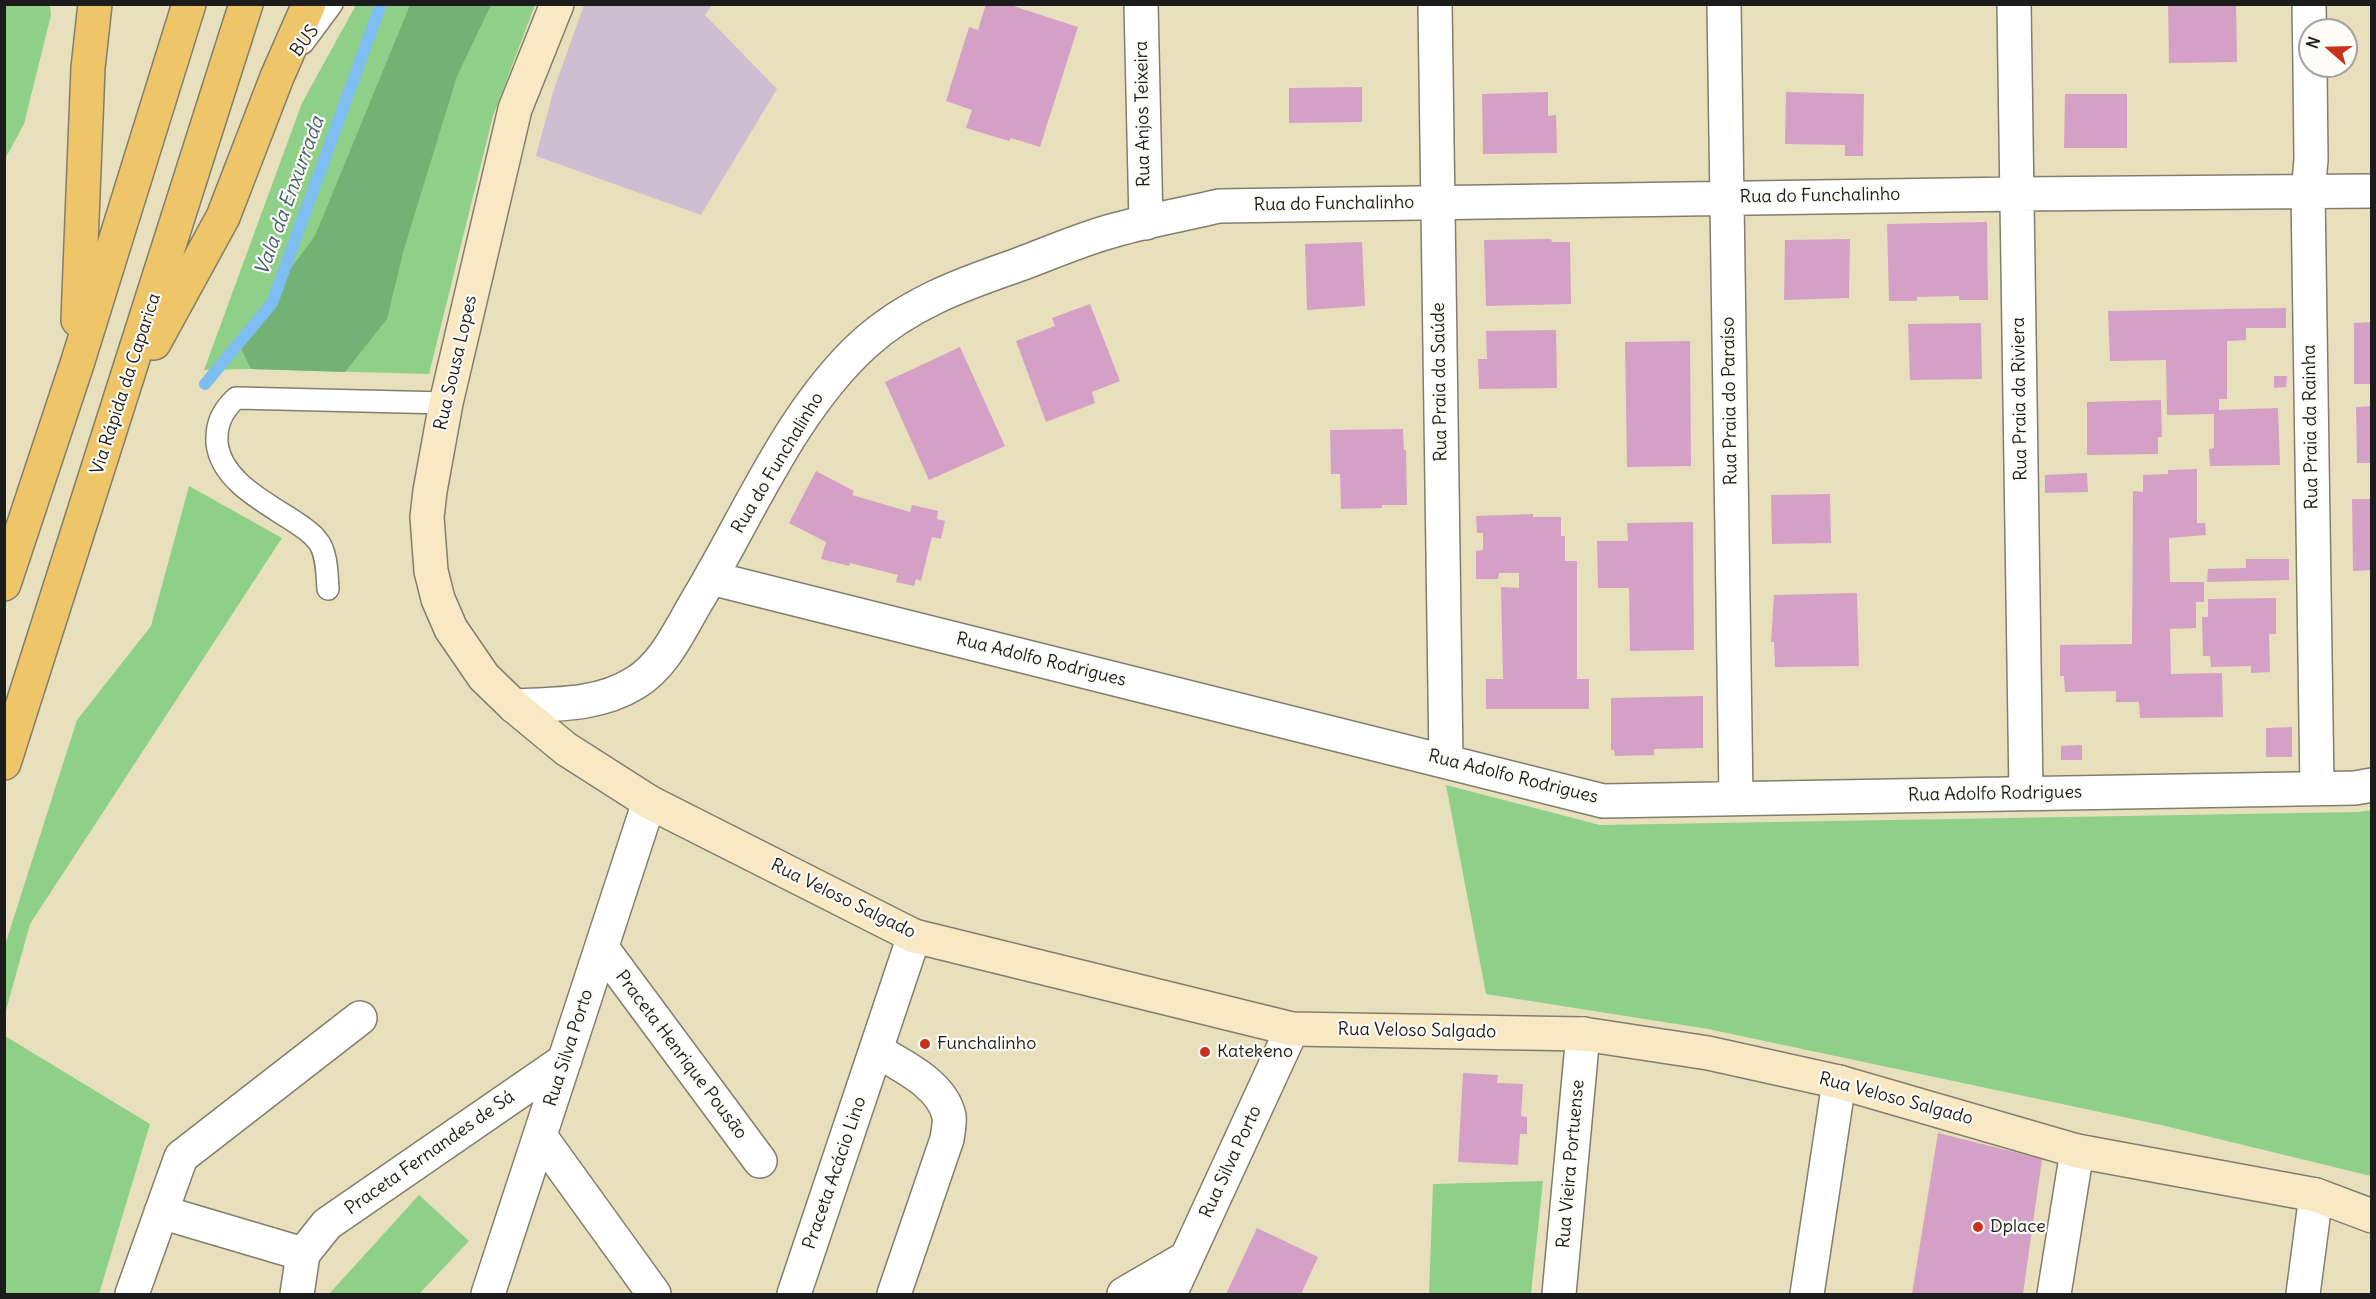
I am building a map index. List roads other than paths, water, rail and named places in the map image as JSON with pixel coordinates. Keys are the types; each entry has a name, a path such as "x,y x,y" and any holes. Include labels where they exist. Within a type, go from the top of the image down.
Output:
{"highway":[{"path":"77,364 88,68 95,4"},
{"path":"4,584 77,364 189,4"},
{"name":"Via Rápida da Caparica","path":"4,763 246,4"},
{"path":"118,407 224,217 309,4"}],"street":[{"name":"Rua Sousa Lopes","path":"514,706 484,677 451,629 438,599 431,571 428,508 446,403 515,109 557,4"},
{"name":"Rua Anjos Teixeira","path":"1141,4 1146,223"},
{"name":"Rua Praia da Saúde","path":"1435,4 1446,760"},
{"name":"Rua Praia do Paraíso","path":"1724,4 1736,798"},
{"name":"Rua Praia da Riviera","path":"2014,4 2026,793"},
{"name":"Rua Praia da Rainha","path":"2310,78 2311,160 2308,192 2317,788"},
{"name":"Rua do Funchalinho","path":"514,706 597,700 635,684 650,673 663,658 711,578 810,404 846,361 872,337 908,311 958,286 1114,230 1219,206 1437,201 2372,191"},
{"name":"Rua Adolfo Rodrigues","path":"711,578 1603,801 2355,788 2372,785"},
{"name":"Rua Veloso Salgado","path":"514,706 566,749 649,802 914,936 1292,1029 1582,1034 1708,1053 1839,1082 2077,1151 2316,1195 2372,1216"},
{"name":"Rua Silva Porto","path":"488,1294 649,802"},
{"name":"Praceta Acácio Lino","path":"794,1294 914,936"},
{"name":"Praceta Henrique Pousão","path":"602,948 760,1161"},
{"path":"132,1294 181,1157 360,1018"},
{"name":"Rua Silva Porto","path":"1170,1294 1292,1029"},
{"name":"Rua Vieira Portuense","path":"1559,1294 1582,1034"},
{"path":"877,1051 925,1081 944,1102 949,1118 947,1139 894,1294"},
{"name":"Praceta Fernandes de Sá","path":"303,1254 327,1224 565,1060"},
{"path":"1807,1294 1839,1082"},
{"path":"540,1136 654,1294"},
{"path":"2054,1294 2077,1151"},
{"path":"2302,1294 2316,1195"},
{"path":"161,1212 303,1254 297,1294"},
{"path":"1124,1294 1186,1258"}],"lane":[{"path":"84,4 88,68"},
{"name":"BUS","path":"278,77 332,4"},
{"path":"328,589 326,568 318,540 302,526 251,493 231,475 218,453 216,429 225,408 236,398 446,403"}],"waterway":[{"name":"Vala da Enxurrada","path":"205,384 272,303 381,4"}],"place":[{"name":"Funchalinho","path":"925,1044"},
{"name":"Katekeno","path":"1205,1052"},
{"name":"Dplace","path":"1978,1227"}]}
